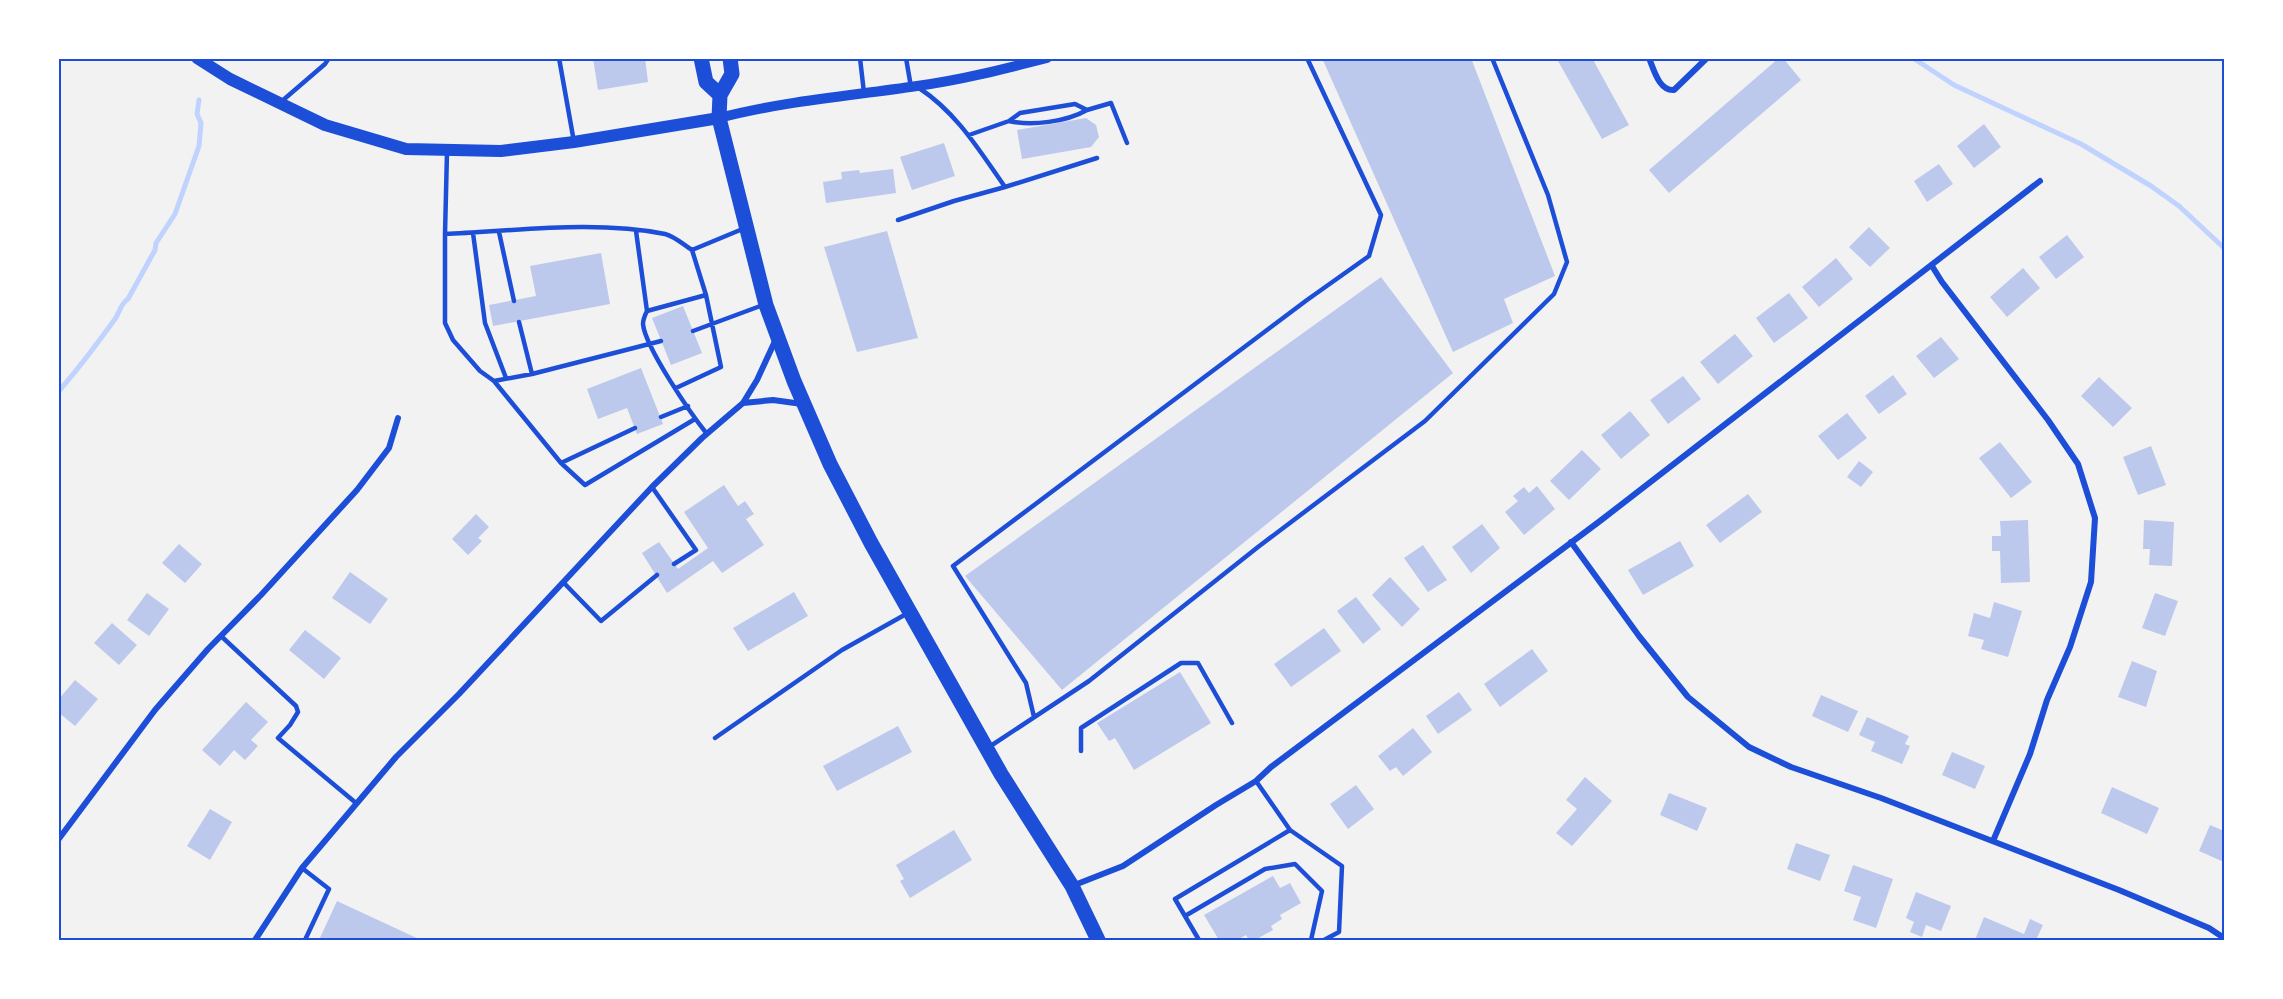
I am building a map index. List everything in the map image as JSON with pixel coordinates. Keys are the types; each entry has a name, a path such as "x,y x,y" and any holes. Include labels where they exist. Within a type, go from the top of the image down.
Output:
{"main road":[{"path":"197,58 230,79 325,126 406,149 501,152 719,118"},
{"path":"701,58 706,82 720,95"},
{"path":"730,58 732,74 720,95 719,118 766,305 804,405 830,464 871,543 1001,774 1072,886 1098,940"}],"street":[{"path":"1649,58 1662,87 1667,90 1674,90 1707,58"},
{"path":"719,118 757,108 988,73 1040,59"},
{"path":"1072,886 1123,866 1215,805 1256,781 1271,767 1571,542 2040,181"},
{"path":"1932,266 2048,420 2078,464 2095,518 2091,582 2070,647 2047,700 2030,754 1993,841"},
{"path":"255,940 302,868 396,757 459,694 652,487 743,403 778,336"},
{"path":"743,403 773,400 804,405"},
{"path":"58,840 155,710 357,490 388,448 398,418"},
{"path":"1571,542 1639,636 1688,697 1749,747 1791,767 1881,798 2119,890 2209,928 2224,938"}],"lane":[{"path":"279,103 329,58"},
{"path":"560,58 574,142"},
{"path":"860,58 864,93"},
{"path":"906,58 914,86 938,100 969,135 1005,187"},
{"path":"1034,717 1026,682 953,566 1369,256 1381,215 1307,58"},
{"path":"987,748 1089,681 1258,547 1425,421 1554,294 1567,262 1548,195 1492,58"},
{"path":"1009,121 1025,125 1077,115 1111,103 1127,143"},
{"path":"969,135 1009,121 1020,113 1075,104 1087,110"},
{"path":"447,152 445,323 453,340 480,371 494,381 561,463 585,485 695,419"},
{"path":"898,220 1097,158"},
{"path":"445,234 566,228 636,231 667,234 692,250 706,295 721,367 676,388"},
{"path":"692,250 745,228"},
{"path":"636,231 647,311 642,323 650,345 695,419 707,434"},
{"path":"499,232 514,301"},
{"path":"473,233 485,323 506,378"},
{"path":"647,311 706,295"},
{"path":"693,331 766,305"},
{"path":"519,321 532,374"},
{"path":"494,381 532,374 661,341"},
{"path":"661,417 688,406"},
{"path":"561,463 634,428"},
{"path":"652,487 696,550 674,564"},
{"path":"563,582 601,621 657,575"},
{"path":"715,738 842,650 910,612"},
{"path":"221,636 296,706 298,712 278,738 356,803"},
{"path":"1081,751 1081,728 1181,663 1198,663 1232,723"},
{"path":"1256,781 1290,830 1342,866 1339,932 1324,940"},
{"path":"1199,940 1175,899 1290,830"},
{"path":"1185,916 1265,869 1295,864 1322,891 1311,940"},
{"path":"302,868 329,889 305,940"}],"building":[{"path":"593,58 645,58 648,82 598,90"},
{"path":"1322,58 1471,58 1555,276 1504,299 1513,323 1453,352"},
{"path":"1563,58 1592,58 1629,125 1602,139 1558,61"},
{"path":"1779,58 1783,58 1801,80 1669,193 1649,170"},
{"path":"1086,118 1096,125 1099,137 1091,147 1022,159 1017,130"},
{"path":"1984,124 2001,147 1974,168 1957,146"},
{"path":"944,143 955,176 912,190 900,157"},
{"path":"1939,164 1953,184 1927,202 1914,181"},
{"path":"893,169 896,193 826,203 823,182 842,179 841,172 859,170 860,173"},
{"path":"1869,227 1890,248 1870,267 1849,247"},
{"path":"887,231 918,338 857,352 824,247"},
{"path":"2067,235 2084,257 2056,279 2039,257"},
{"path":"601,253 610,304 493,326 489,305 536,296 530,266"},
{"path":"1836,258 1853,279 1819,307 1802,287"},
{"path":"2023,268 2040,288 2007,317 1990,297"},
{"path":"1381,277 1453,373 1062,690 965,576"},
{"path":"1789,293 1808,318 1774,343 1756,318"},
{"path":"683,306 702,353 671,365 652,318"},
{"path":"1735,334 1753,356 1718,384 1700,362"},
{"path":"1941,337 1959,359 1934,378 1916,356"},
{"path":"641,368 663,424 637,434 627,408 598,419 587,389"},
{"path":"1893,375 1907,394 1879,414 1865,396"},
{"path":"1683,376 1701,399 1668,424 1650,400"},
{"path":"2099,377 2132,408 2113,427 2081,396"},
{"path":"1630,411 1650,435 1621,459 1601,435"},
{"path":"1847,413 1867,438 1838,460 1818,436"},
{"path":"2000,442 2032,482 2011,498 1979,458"},
{"path":"2151,446 2166,485 2138,495 2123,457"},
{"path":"1582,450 1601,469 1569,500 1550,481"},
{"path":"1859,461 1873,472 1861,487 1847,477"},
{"path":"724,485 738,506 745,501 754,514 746,519 764,545 722,573 713,561 667,593 642,553 659,542 678,569 708,548 684,512"},
{"path":"1537,486 1555,509 1524,535 1505,512 1518,501 1513,496 1524,487 1529,493"},
{"path":"1748,494 1762,512 1720,543 1706,525"},
{"path":"476,514 489,527 478,538 482,541 468,555 452,539"},
{"path":"2028,520 2030,582 2001,583 2000,551 1992,551 1992,536 2001,536 2000,521"},
{"path":"2144,520 2174,522 2172,566 2149,565 2150,549 2143,549"},
{"path":"1482,524 1500,548 1471,573 1452,547"},
{"path":"1680,541 1694,566 1643,595 1628,570"},
{"path":"179,544 202,564 185,583 162,563"},
{"path":"1423,545 1447,580 1428,592 1404,558"},
{"path":"350,572 388,599 370,624 332,598"},
{"path":"1390,577 1420,609 1402,627 1372,595"},
{"path":"794,592 808,616 748,651 733,628"},
{"path":"147,593 169,609 149,636 127,620"},
{"path":"2155,593 2178,601 2165,636 2142,628"},
{"path":"1356,597 1381,629 1363,644 1337,611"},
{"path":"1994,602 2022,611 2008,657 1981,649 1984,640 1968,636 1974,613 1990,618"},
{"path":"112,623 137,645 119,665 94,643"},
{"path":"1324,628 1341,651 1291,687 1274,664"},
{"path":"305,630 341,658 324,679 289,650"},
{"path":"1532,649 1548,671 1500,707 1484,684"},
{"path":"2132,661 2157,671 2146,707 2118,697"},
{"path":"1180,672 1211,723 1134,770 1115,738 1109,741 1097,723"},
{"path":"75,680 98,699 75,726 58,712 58,700"},
{"path":"1459,692 1472,710 1438,734 1426,716"},
{"path":"1821,695 1858,711 1848,732 1812,716"},
{"path":"246,702 268,722 251,740 258,746 245,760 234,750 220,766 202,750"},
{"path":"1867,717 1909,736 1905,744 1910,746 1902,764 1871,751 1875,742 1859,735"},
{"path":"898,726 912,752 837,791 823,766"},
{"path":"1413,728 1432,752 1403,776 1396,767 1390,771 1378,756"},
{"path":"1952,752 1985,766 1975,789 1942,775"},
{"path":"1585,777 1612,801 1572,846 1556,833 1577,809 1566,800"},
{"path":"1356,785 1374,809 1348,829 1330,804"},
{"path":"2112,787 2159,808 2147,834 2101,813"},
{"path":"1669,793 1707,808 1697,831 1660,815"},
{"path":"210,809 232,822 210,860 187,846"},
{"path":"2210,825 2224,831 2224,862 2199,851"},
{"path":"954,830 972,860 910,898 900,881 904,879 896,865"},
{"path":"1796,843 1830,855 1820,881 1787,869"},
{"path":"1853,865 1893,879 1876,928 1853,920 1861,897 1844,891"},
{"path":"1273,876 1280,888 1290,883 1301,903 1280,915 1282,919 1271,926 1273,930 1255,940 1249,940 1246,935 1237,940 1219,940 1204,915"},
{"path":"1916,892 1951,906 1941,931 1926,925 1922,937 1910,932 1914,922 1906,918"},
{"path":"337,901 421,940 319,940"},
{"path":"1984,917 2024,934 2030,919 2043,925 2036,940 1975,940"}],"waterway":[{"path":"1913,58 1954,85 2081,144 2151,186 2179,206 2224,248"},
{"path":"58,392 115,319 155,250 156,243 175,214 199,146 201,123 197,114 199,100"}]}
